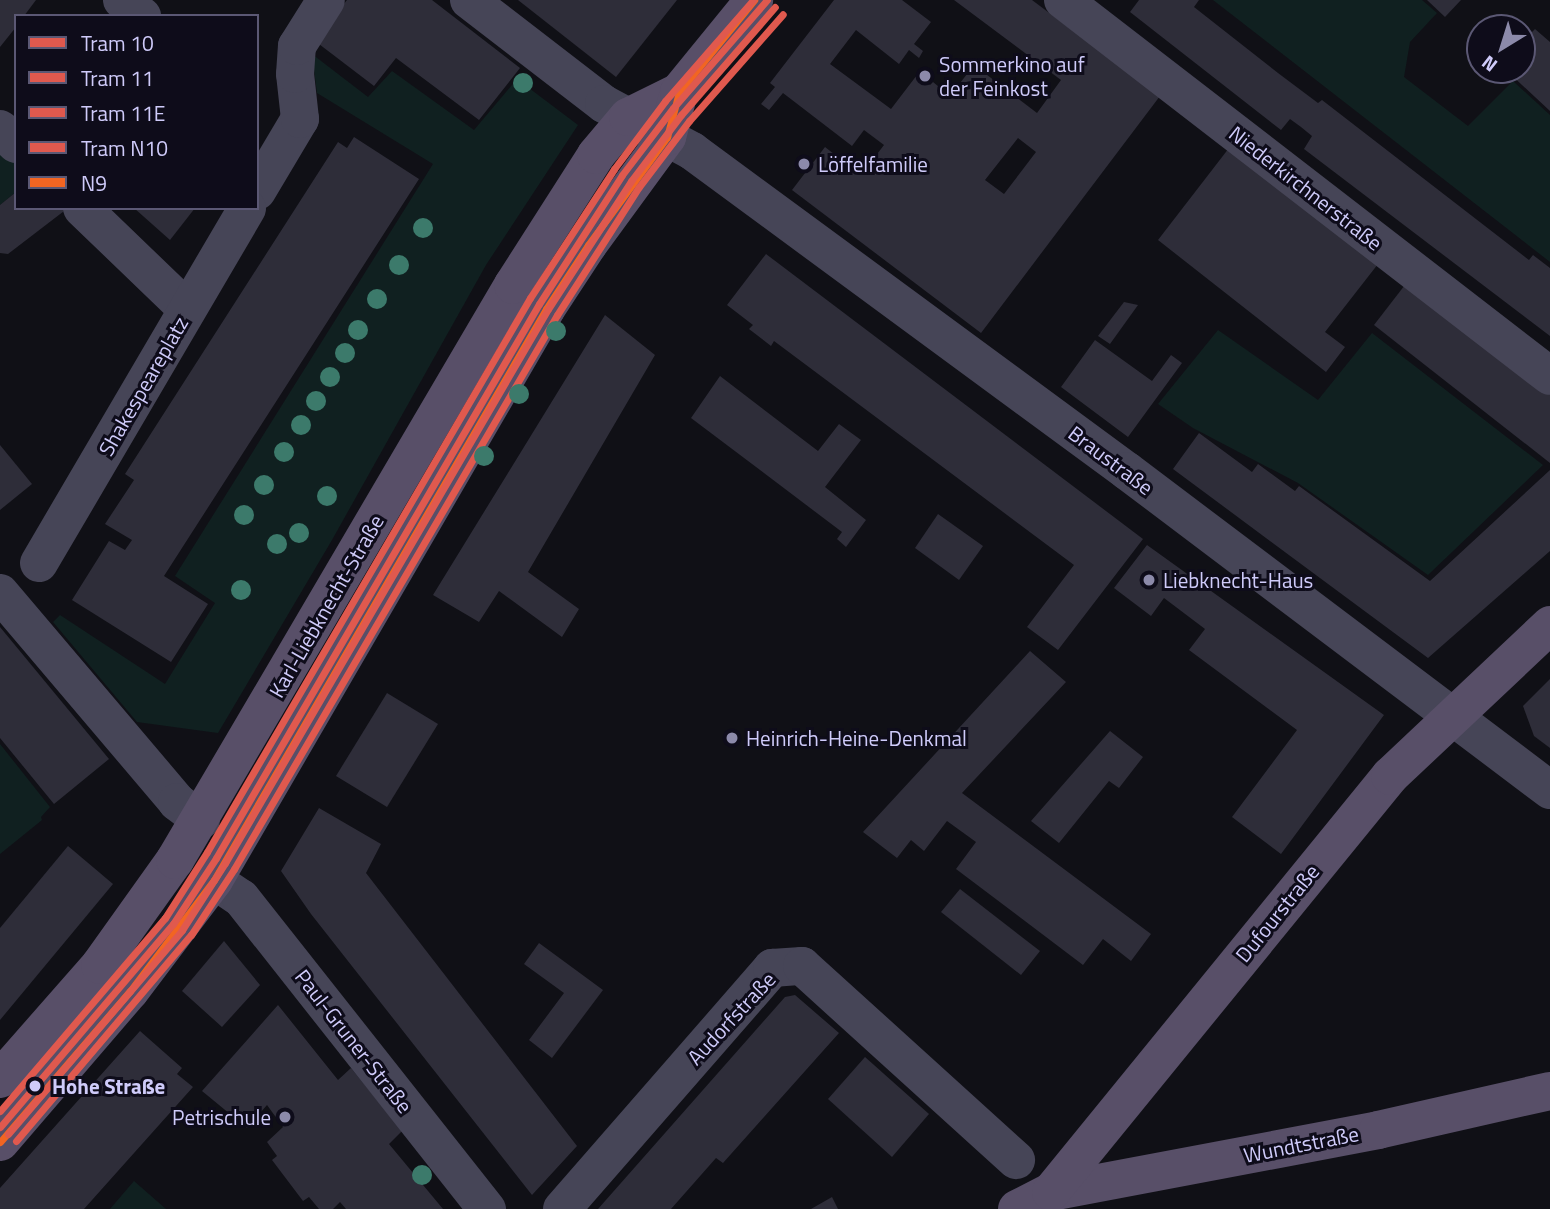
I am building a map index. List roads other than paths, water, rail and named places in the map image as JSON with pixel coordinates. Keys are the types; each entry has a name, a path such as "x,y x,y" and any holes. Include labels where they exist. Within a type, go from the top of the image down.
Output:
{"main road":[{"name":"Karl-Liebknecht-Straße","path":"0,1142 130,991 214,880 545,309 667,137 679,92 754,0"},
{"name":"Karl-Liebknecht-Straße","path":"0,1079 100,965 201,820 513,285 596,155 628,117 679,92"},
{"name":"Dufourstraße","path":"1017,1209 1051,1192 1390,776 1550,625"},
{"name":"Wundtstraße","path":"1051,1192 1267,1151 1550,1091"}],"street":[{"path":"122,0 140,14"},
{"path":"259,188 300,119 295,74 297,46 326,0"},
{"path":"469,0 604,104 667,137"},
{"name":"Niederkirchnerstraße","path":"1063,0 1550,376"},
{"path":"0,129 14,142"},
{"name":"Braustraße","path":"667,137 692,151 1030,399 1550,790"},
{"path":"84,210 187,309"},
{"name":"Shakespeareplatz","path":"39,564 246,210"},
{"path":"0,593 177,802 201,820"},
{"name":"Paul-Gruner-Straße","path":"214,880 241,898 487,1209"},
{"name":"Audorfstraße","path":"562,1209 772,968 802,966 1016,1160"}],"tram line":[{"name":"11E","path":"0,1111 165,918 207,852 530,298 614,169 665,101 753,0"},
{"name":"10","path":"0,1127 173,924 216,858 539,304 622,175 673,108 767,0"},
{"name":"11","path":"8,1134 182,930 225,863 548,309 631,181 681,115 775,7"},
{"name":"N10","path":"16,1141 191,935 234,869 557,315 639,187 689,121 783,14"}],"place":[{"name":"Sommerkino auf der Feinkost","path":"925,76"},
{"name":"Löffelfamilie","path":"804,164"},
{"name":"Liebknecht-Haus","path":"1149,580"},
{"name":"Heinrich-Heine-Denkmal","path":"732,738"},
{"name":"Hohe Straße","path":"35,1086"},
{"name":"Petrischule","path":"285,1117"}]}
